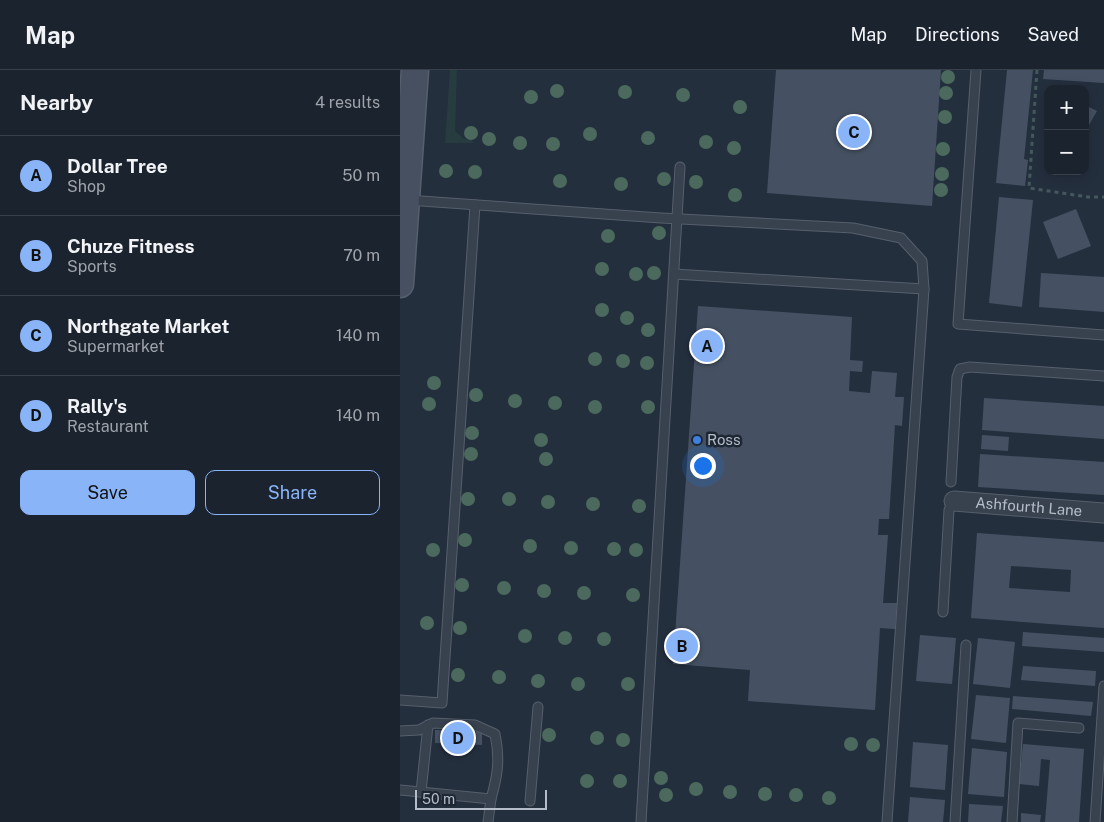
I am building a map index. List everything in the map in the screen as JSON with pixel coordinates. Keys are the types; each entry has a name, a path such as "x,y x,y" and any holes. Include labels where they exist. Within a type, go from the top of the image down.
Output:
{"main road":[{"path":"400,284 406,121 412,83"}],"street":[{"name":"Ashfourth Lane","path":"954,501 1104,513"}],"lane":[{"path":"976,70 958,324 1104,335"},
{"path":"640,822 680,167"},
{"path":"400,700 442,703 475,205"},
{"path":"403,222 475,205 677,219 853,228 901,238 922,261 924,289 886,822"},
{"path":"674,274 924,289"},
{"path":"951,482 957,377 960,369 970,366 1104,376"},
{"path":"943,612 949,510 954,501"},
{"path":"955,822 966,645"},
{"path":"1095,822 1104,686"},
{"path":"530,801 538,707"},
{"path":"400,731 419,730 433,723 475,725 495,734 499,754 497,779 490,799 488,822"},
{"path":"1012,822 1018,724 1079,728"},
{"path":"421,792 428,726"},
{"path":"400,790 490,799"}],"path":[{"path":"1037,70 1029,188 1088,197 1104,197"}],"green space":[{"path":"450,70 457,70 455,131 464,139 472,140 473,143 445,143"}],"building":[{"path":"776,70 941,70 932,206 767,193"},
{"path":"1007,70 1033,70 1024,159 1028,160 1025,186 996,183"},
{"path":"1044,70 1104,70 1104,83 1043,79"},
{"path":"1089,107 1097,111 1089,125"},
{"path":"999,197 1033,200 1022,307 989,303"},
{"path":"1076,209 1091,246 1058,259 1043,222"},
{"path":"1041,273 1104,277 1104,312 1039,307"},
{"path":"698,306 852,317 850,360 863,361 862,372 850,371 849,391 870,393 872,371 897,373 895,397 904,397 902,426 895,425 889,519 879,519 878,535 888,535 883,603 897,603 895,629 880,628 875,710 748,701 750,670 673,664"},
{"path":"984,398 1104,406 1104,439 982,430"},
{"path":"982,435 1009,437 1008,451 981,449"},
{"path":"980,454 1104,462 1104,495 978,487"},
{"path":"977,533 1104,542 1104,628 971,618","holes":["1011,566 1071,570 1070,592 1009,588"]},
{"path":"1023,632 1104,638 1104,652 1022,646"},
{"path":"920,635 956,638 952,684 916,681"},
{"path":"978,638 1015,642 1010,688 973,684"},
{"path":"1023,666 1096,671 1095,686 1021,680"},
{"path":"976,695 1010,698 1006,743 971,739"},
{"path":"1013,696 1093,702 1091,716 1012,709"},
{"path":"435,730 482,732 482,745 435,743"},
{"path":"913,742 948,745 945,790 910,787"},
{"path":"1023,744 1084,749 1079,822 1045,822 1050,760 1041,759 1039,786 1019,784"},
{"path":"972,748 1007,752 1004,797 968,794"},
{"path":"910,797 945,800 943,822 908,822"},
{"path":"969,804 1003,806 1001,822 968,822"},
{"path":"1021,813 1041,815 1040,822 1021,822"}],"place":[{"name":"Northgate Market","path":"854,132"},
{"name":"Dollar Tree","path":"707,346"},
{"name":"Ross","path":"697,440"},
{"name":"Chuze Fitness","path":"682,646"},
{"name":"Rally's","path":"458,738"}]}
